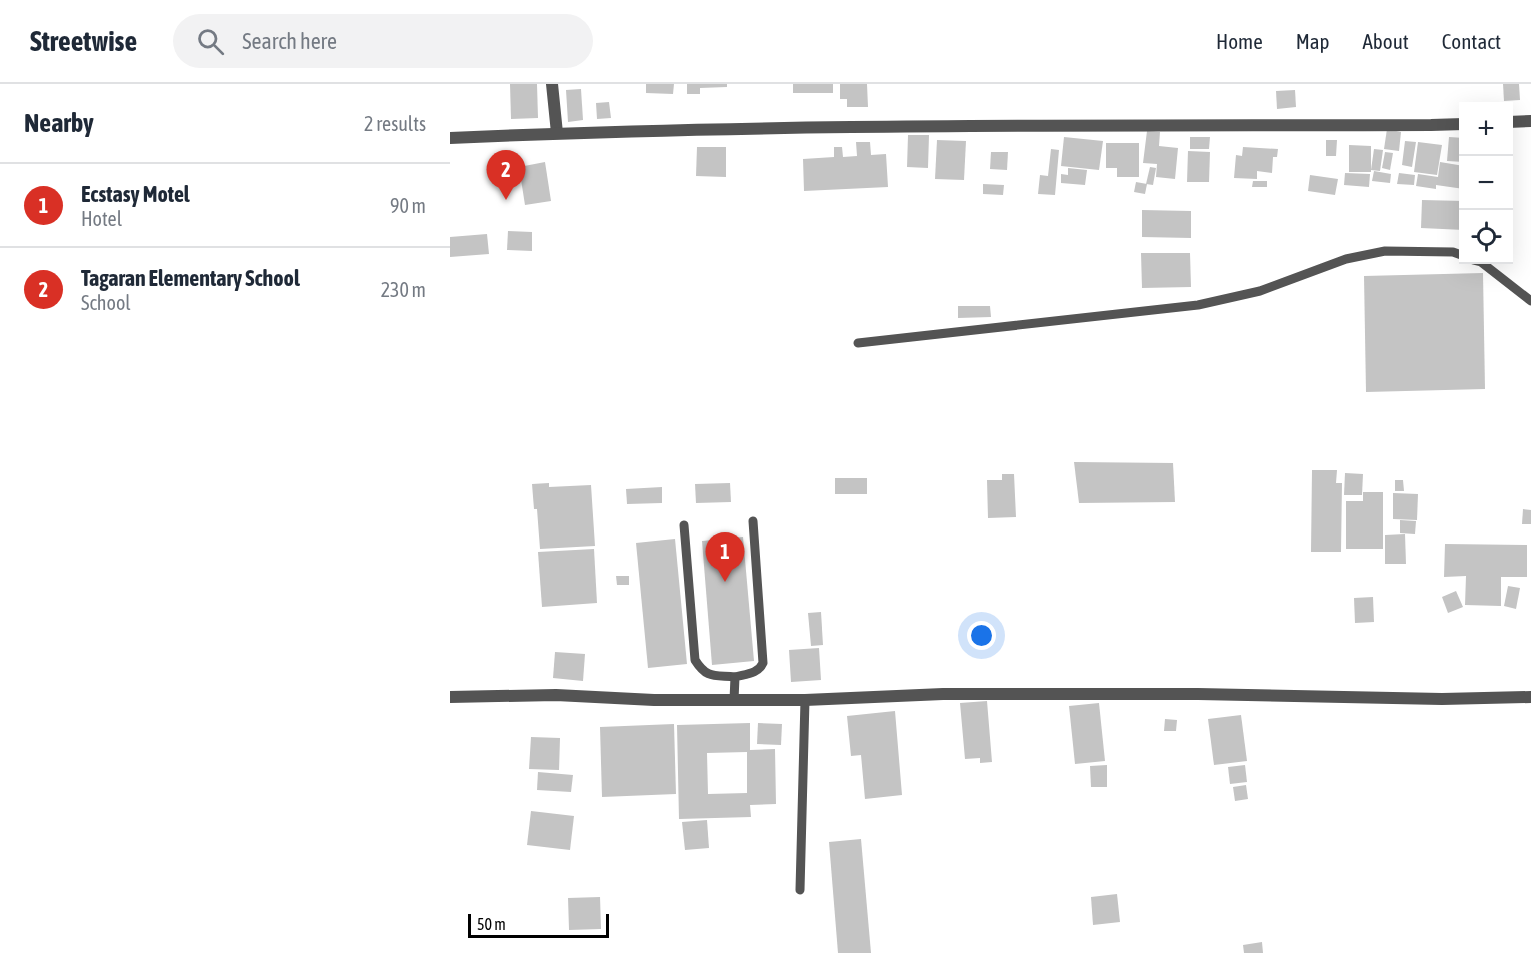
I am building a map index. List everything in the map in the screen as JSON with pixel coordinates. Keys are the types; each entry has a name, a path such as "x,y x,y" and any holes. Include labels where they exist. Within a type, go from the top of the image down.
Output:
{"street":[{"path":"552,84 557,133"},
{"path":"1513,122 1531,121"},
{"path":"450,138 557,133 770,129 1459,124"},
{"path":"450,697 556,695 654,700 805,700 943,694 1198,694 1442,699 1531,697"}],"lane":[{"path":"858,343 1198,305 1260,291 1346,259 1385,251 1453,252 1459,254"},
{"path":"1484,264 1531,301"},
{"path":"684,525 695,660 709,675 735,677 754,673 763,663 753,521"},
{"path":"734,700 735,677"},
{"path":"800,890 805,700"}],"building":[{"path":"510,84 537,84 538,118 511,119"},
{"path":"646,84 674,84 673,94 646,93"},
{"path":"687,84 727,84 727,87 700,88 700,94 687,94"},
{"path":"793,84 833,84 833,93 793,93"},
{"path":"840,84 867,84 868,107 847,107 847,99 840,99"},
{"path":"1503,84 1519,84 1520,100 1504,101"},
{"path":"581,89 583,120 568,122 566,90"},
{"path":"1295,90 1296,107 1277,109 1276,91"},
{"path":"609,102 611,118 597,119 596,103"},
{"path":"1387,129 1401,132 1399,151 1384,149"},
{"path":"1147,131 1160,132 1159,146 1178,148 1175,179 1156,177 1157,164 1143,163"},
{"path":"908,135 929,135 928,168 907,167"},
{"path":"1064,137 1103,141 1099,170 1061,166"},
{"path":"1190,137 1210,137 1209,149 1190,149"},
{"path":"1449,137 1459,138 1459,162 1447,161"},
{"path":"937,140 966,141 964,180 935,179"},
{"path":"1326,140 1337,140 1336,156 1326,156"},
{"path":"1405,141 1416,142 1412,167 1402,165"},
{"path":"856,142 870,142 871,155 886,154 888,187 804,191 803,159 834,157 834,147 842,147 843,157 857,156"},
{"path":"1418,142 1442,145 1437,175 1414,172"},
{"path":"1106,143 1139,143 1139,177 1117,177 1117,168 1106,168"},
{"path":"1349,145 1371,146 1371,172 1349,172"},
{"path":"697,147 726,147 726,177 696,176"},
{"path":"1243,147 1278,149 1277,157 1273,157 1272,173 1257,171 1257,179 1234,178 1236,155 1242,156"},
{"path":"1051,149 1059,150 1055,195 1038,194 1040,175 1048,176"},
{"path":"1374,149 1383,150 1380,171 1371,170"},
{"path":"1188,151 1210,152 1209,182 1187,182"},
{"path":"991,152 1008,152 1007,170 990,169"},
{"path":"1385,152 1393,153 1390,170 1382,168"},
{"path":"545,162 551,201 525,205 519,167"},
{"path":"1440,162 1459,165 1459,188 1436,185 1436,189 1416,186 1418,174 1438,177"},
{"path":"1150,167 1156,168 1153,185 1146,184"},
{"path":"1068,168 1087,170 1085,185 1061,183 1061,174 1068,175"},
{"path":"1374,171 1391,174 1390,183 1372,181"},
{"path":"1345,173 1370,174 1369,187 1344,185"},
{"path":"1399,173 1415,175 1414,185 1397,184"},
{"path":"1310,175 1338,179 1335,195 1308,191"},
{"path":"1253,181 1267,181 1267,187 1252,187"},
{"path":"1136,182 1147,184 1145,194 1134,192"},
{"path":"983,184 1004,185 1003,195 983,194"},
{"path":"1422,200 1459,201 1459,230 1421,228"},
{"path":"1142,210 1191,211 1191,238 1142,237"},
{"path":"508,231 532,232 532,251 507,250"},
{"path":"487,234 489,254 450,257 450,237"},
{"path":"1141,253 1190,253 1191,287 1142,288"},
{"path":"1483,273 1485,389 1366,392 1364,276"},
{"path":"958,306 990,306 991,317 958,318"},
{"path":"1074,462 1173,463 1175,502 1079,503"},
{"path":"1312,470 1337,470 1336,483 1342,483 1341,552 1311,552"},
{"path":"1345,473 1363,474 1362,495 1344,495"},
{"path":"1002,474 1014,474 1016,517 988,518 987,480 1002,480"},
{"path":"835,478 867,478 867,494 835,494"},
{"path":"1395,480 1403,480 1404,491 1395,491"},
{"path":"549,483 549,487 591,485 595,546 540,549 537,509 534,509 532,484"},
{"path":"730,483 731,502 696,503 695,484"},
{"path":"662,487 662,503 627,504 626,489"},
{"path":"1363,492 1383,492 1383,549 1346,549 1346,501 1363,501"},
{"path":"1393,493 1418,494 1417,520 1393,519"},
{"path":"1523,509 1531,510 1531,524 1522,524"},
{"path":"1400,520 1416,521 1415,534 1400,533"},
{"path":"1405,534 1406,564 1385,564 1385,535"},
{"path":"743,537 754,661 712,665 702,541"},
{"path":"675,539 687,664 648,668 636,543"},
{"path":"1445,544 1527,545 1527,577 1501,577 1501,606 1465,605 1466,576 1444,577"},
{"path":"594,549 597,603 542,607 538,552"},
{"path":"616,576 629,576 629,585 617,585"},
{"path":"1508,586 1520,588 1516,609 1504,606"},
{"path":"1456,591 1463,607 1448,613 1442,597"},
{"path":"1373,597 1374,622 1355,623 1354,598"},
{"path":"821,612 823,645 811,646 808,613"},
{"path":"819,648 821,680 791,682 789,650"},
{"path":"555,652 585,654 583,681 553,678"},
{"path":"987,701 992,762 980,763 980,758 965,759 960,703"},
{"path":"1099,703 1105,761 1075,764 1069,706"},
{"path":"895,711 902,795 865,799 861,755 851,756 847,716"},
{"path":"1241,715 1247,761 1214,765 1208,719"},
{"path":"1165,719 1177,720 1176,731 1164,731"},
{"path":"750,723 750,750 775,749 776,804 750,805 751,817 679,819 677,725","holes":["747,752 747,793 708,794 707,753"]},
{"path":"758,723 782,724 781,745 757,744"},
{"path":"674,724 676,794 602,797 600,727"},
{"path":"531,737 560,738 559,770 529,769"},
{"path":"1107,765 1107,787 1091,787 1090,766"},
{"path":"1245,765 1247,782 1230,784 1228,767"},
{"path":"538,772 573,775 571,792 537,790"},
{"path":"1246,785 1248,799 1235,801 1233,787"},
{"path":"531,811 574,816 570,850 527,845"},
{"path":"707,820 709,848 685,850 682,822"},
{"path":"861,839 871,953 838,953 829,842"},
{"path":"1117,894 1120,922 1093,925 1091,897"},
{"path":"600,897 601,929 569,930 568,898"},
{"path":"1262,942 1263,953 1244,953 1243,945"}],"place":[{"name":"Tagaran Elementary School","path":"506,200"},
{"name":"Ecstasy Motel","path":"725,582"}]}
